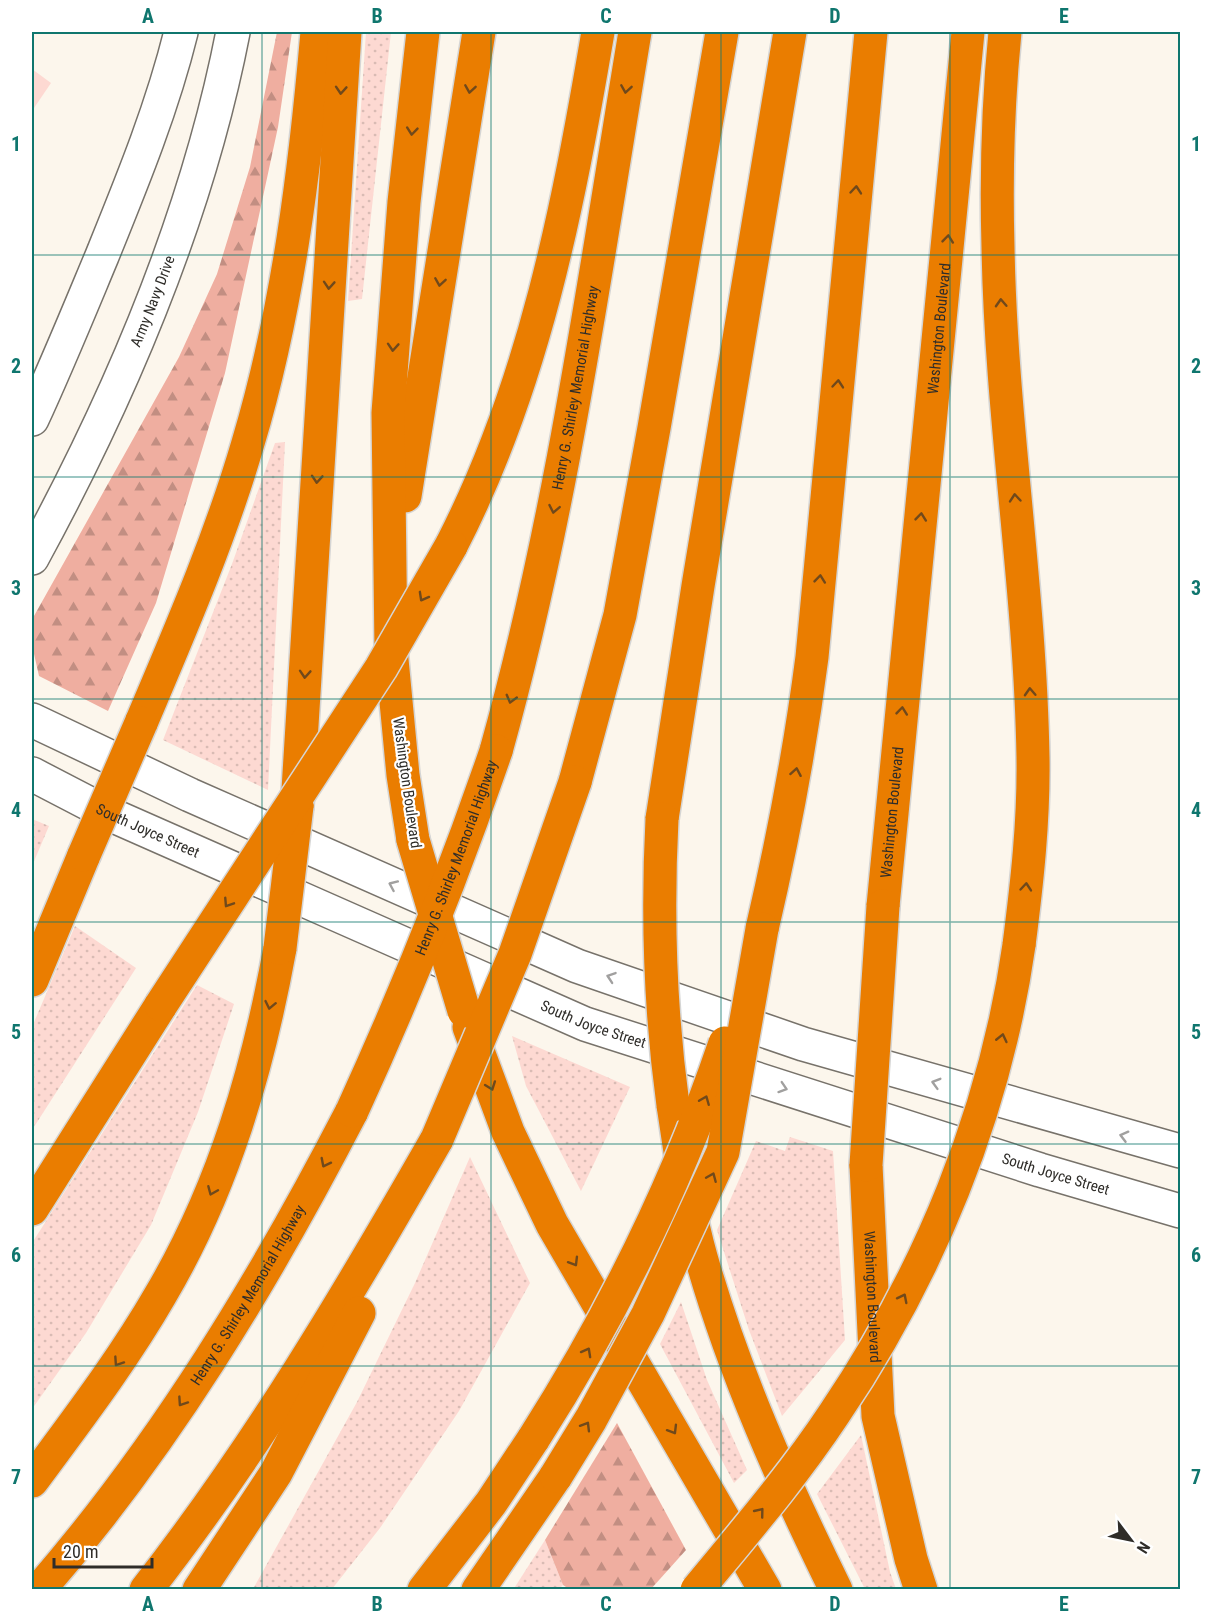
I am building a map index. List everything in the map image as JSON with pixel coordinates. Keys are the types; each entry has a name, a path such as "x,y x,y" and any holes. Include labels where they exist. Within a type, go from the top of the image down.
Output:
{"highway":[{"path":"32,980 217,537 248,443 280,311 302,185 317,32"},
{"path":"32,1481 135,1336 162,1293 207,1202 244,1106 261,1043 280,948 297,806 345,32"},
{"path":"391,578 388,413 404,202 423,32"},
{"path":"391,578 479,32"},
{"path":"32,1209 161,1005 381,668 451,546 492,460 527,363 559,235 598,32"},
{"name":"Henry G. Shirley Memorial Highway","path":"39,1590 119,1490 210,1361 304,1204 352,1111 413,974 467,836 496,751 521,663 559,483 635,32"},
{"path":"199,1590 246,1522 312,1407 384,1259 515,954 575,782 620,615 722,32"},
{"path":"790,32 699,574 662,819 659,931 665,1046 673,1105 700,1256 747,1396 803,1523 836,1590"},
{"path":"478,1590 556,1476 591,1419 648,1314 723,1152 762,929 786,830 801,744 812,657 872,32"},
{"name":"Washington Boulevard","path":"921,1590 911,1559 878,1416 866,1165 883,906 968,32"},
{"path":"696,1590 765,1506 833,1416 890,1323 915,1275 960,1173 980,1115 1011,1000 1019,945 1032,813 1033,758 1027,634 998,248 999,121 1005,32"},
{"name":"Washington Boulevard","path":"391,578 393,672 403,775 413,840 464,1011 508,1132 552,1224 740,1543 765,1590"},
{"path":"424,1590 490,1503 534,1438 575,1374 612,1306 678,1166 712,1084 762,929"},
{"path":"146,1590 226,1482 280,1403 371,1256 437,1139"},
{"path":"740,1543 747,1590"}],"main road":[{"path":"32,420 134,179 170,75 181,32"},
{"name":"Army Navy Drive","path":"32,558 105,412 175,246 209,136 233,32"},
{"path":"32,720 200,800 577,966 803,1044 1180,1151"},
{"name":"South Joyce Street","path":"32,774 107,813 585,1024 1040,1170 1180,1210"}],"shaded area":[{"path":"366,32 391,32 362,299 348,301"},
{"path":"32,69 51,83 32,111"},
{"path":"285,442 268,790 163,740 232,564 275,443"},
{"path":"32,819 49,826 32,866"},
{"path":"75,926 136,968 32,1130 32,1027"},
{"path":"197,985 234,1004 198,1112 151,1225 86,1333 32,1409 32,1243"},
{"path":"512,1036 630,1087 581,1191 526,1086"},
{"path":"790,1137 833,1151 845,1340 782,1416 749,1330 717,1230 756,1141 785,1151"},
{"path":"470,1157 530,1283 459,1411 380,1528 332,1589 253,1589 357,1402 415,1283"},
{"path":"681,1302 707,1380 747,1470 734,1483 660,1344"},
{"path":"861,1435 890,1572 896,1589 865,1589 817,1494"},
{"path":"545,1540 563,1585 559,1589 513,1590"}],"green space":[{"path":"277,32 292,32 278,127 225,373 156,603 108,711 39,676 32,645 34,616 179,357 217,274 250,167"},
{"path":"617,1423 686,1550 651,1589 569,1589 563,1585 545,1540"}]}
